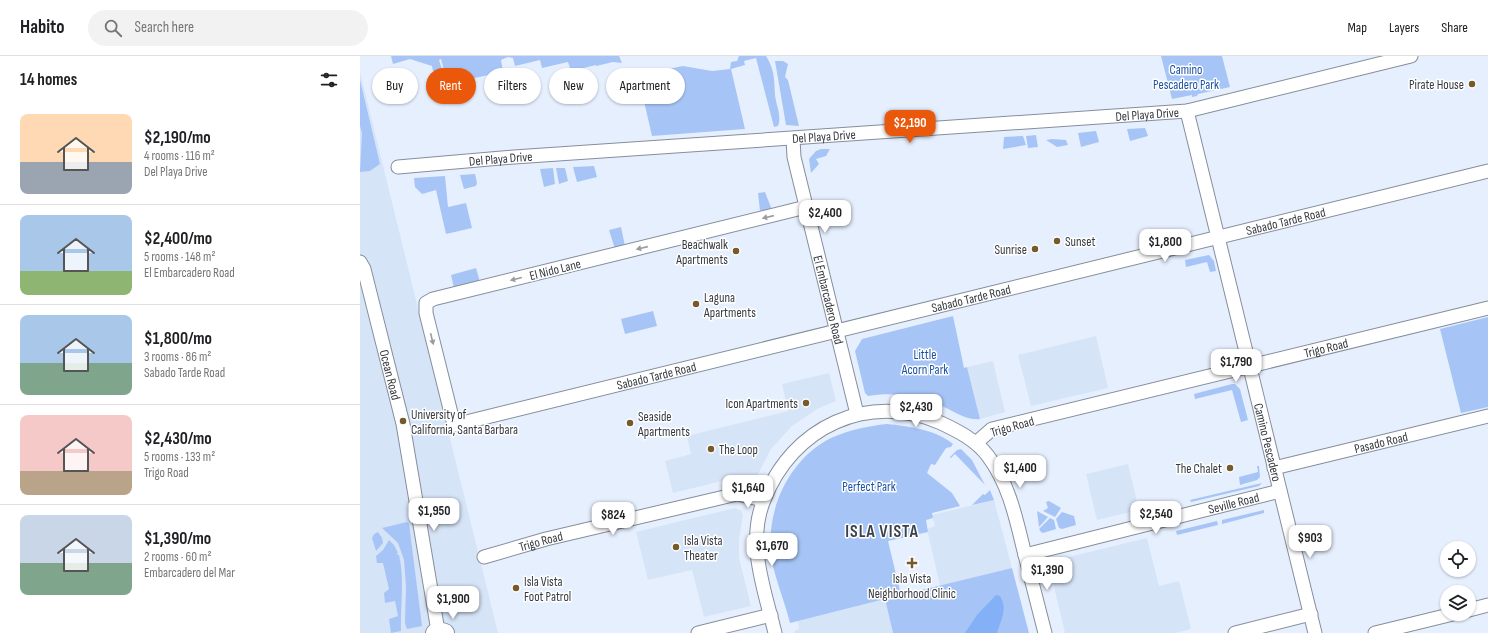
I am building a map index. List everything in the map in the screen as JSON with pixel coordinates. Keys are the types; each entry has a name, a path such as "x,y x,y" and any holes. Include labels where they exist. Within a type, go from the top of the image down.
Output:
{"street":[{"name":"Del Playa Drive","path":"398,167 514,157 1187,111 1411,56"},
{"name":"Camino Pescadero","path":"1187,111 1315,633"},
{"name":"El Embarcadero Road","path":"793,139 794,157 857,414"},
{"name":"Sabado Tarde Road","path":"454,425 1488,171"},
{"name":"El Nido Lane","path":"454,425 426,313 426,303 440,297 806,207"},
{"name":"Ocean Road","path":"360,262 364,269 403,424 439,632"},
{"name":"Trigo Road","path":"484,557 546,539 737,494 763,500 781,468 799,447 828,426 857,414 893,412 913,414 949,427 976,443 992,429 1488,308"},
{"name":"Pasado Road","path":"1274,468 1488,416"},
{"path":"976,443 987,455 1004,483 1012,504 1044,633"},
{"name":"Seville Road","path":"1025,555 1280,491"},
{"path":"763,500 756,542 760,572 775,633"},
{"path":"1476,608 1488,605"},
{"path":"1235,633 1311,614"},
{"path":"698,633 771,615"},
{"path":"1375,633 1440,617"}],"shaded area":[{"name":"University of California, Santa Barbara","path":"360,72 476,544 498,633 360,633"},
{"path":"1096,336 1108,388 1031,406 1018,355"},
{"path":"993,361 1005,412 980,419 967,367"},
{"path":"829,373 836,401 817,409 792,426 771,449 757,476 744,479 738,477 673,493 665,461 691,454 687,436 788,411 782,384"},
{"path":"1128,464 1139,510 1097,520 1086,474"},
{"path":"994,500 1012,568 940,586 927,529 935,526 932,515"},
{"path":"735,508 742,511 743,515 739,540 739,558 751,606 704,617 692,570 648,580 636,532"},
{"path":"1147,538 1159,586 1179,581 1191,629 1175,633 1065,633 1048,562"},
{"path":"996,595 1000,596 1004,610 997,633 965,633 977,615"},
{"path":"885,599 893,633 795,633 794,631 799,629 798,621"}],"green space":[{"path":"391,56 619,56 622,63 613,62 584,68 570,68 568,62 542,68 540,60 515,66 513,58 508,57 501,60 502,68 484,68 484,76 476,78 476,68 443,68 441,59 439,60 442,68 432,68 432,66 410,59 393,64"},
{"path":"739,56 766,56 774,75 775,95 779,114 778,126 774,127 756,58 744,61 745,65 731,69 745,129 652,136 645,104 685,104 685,68 673,68 683,66 712,71 730,69 731,62 737,61"},
{"name":"Camino Pescadero Park","path":"1161,56 1222,56 1230,87 1198,94 1197,96 1192,97 1192,95 1172,99"},
{"path":"775,61 783,61 788,64 785,77 788,80 799,126 786,125"},
{"path":"360,80 380,164 370,171 360,172 362,133 360,126"},
{"path":"1145,128 1148,136 1130,141 1127,129"},
{"path":"1096,131 1099,142 1081,147 1078,133"},
{"path":"1036,135 1038,147 1028,148 1026,136"},
{"path":"1023,136 1026,145 1003,149 1004,137"},
{"path":"1046,140 1066,140 1068,145 1057,147"},
{"path":"821,149 830,149 826,156 816,159 819,164 811,173 809,159 816,151"},
{"path":"594,166 597,177 577,182 573,167"},
{"path":"553,168 555,184 544,187 540,169"},
{"path":"556,168 565,168 568,181 559,184"},
{"path":"475,174 477,183 476,186 464,189 460,175"},
{"path":"445,176 448,207 466,203 472,228 446,234 436,190 422,194 415,187 414,178"},
{"path":"765,192 772,210 764,212 763,210 760,211 758,193"},
{"path":"621,227 625,246 615,249 609,230"},
{"path":"1209,255 1214,261 1216,271 1210,272 1207,262 1186,267 1185,260"},
{"path":"476,268 480,282 454,288 451,275"},
{"path":"653,311 657,326 625,334 621,319"},
{"name":"Little Acorn Park","path":"953,316 964,368 967,367 980,419 968,418 939,404 918,398 893,394 868,396 865,393 855,351 862,339"},
{"path":"1488,317 1488,407 1461,413 1440,329"},
{"path":"1235,384 1240,389 1248,420 1241,422 1232,390 1195,399 1194,394"},
{"name":"Perfect Park","path":"887,424 931,432 953,444 951,447 946,448 935,465 931,464 927,473 952,493 960,506 932,513 933,518 926,520 928,532 888,541 901,595 1012,568 1029,633 893,633 885,599 790,623 772,561 770,543 776,507 782,490 791,474 802,460 831,438 866,427"},
{"path":"961,449 972,460 985,485 955,454 951,458 950,457 957,450"},
{"path":"1257,466 1259,466 1260,477 1257,480 1240,485 1239,477 1258,472"},
{"path":"1262,483 1259,486 1191,502 1190,500"},
{"path":"990,490 994,500 972,505 983,494 985,495"},
{"path":"1049,501 1061,508 1055,517 1043,511 1048,508 1046,502"},
{"path":"1264,510 1264,513 1222,524 1222,520"},
{"path":"1037,511 1048,517 1039,527"},
{"path":"1062,512 1074,516 1076,525 1062,529 1059,528 1056,519"},
{"path":"1050,518 1054,520 1056,529 1043,533 1041,532 1039,529"},
{"path":"1217,521 1218,525 1177,535 1176,531"},
{"path":"407,522 409,524 422,626 407,629 405,623 406,586 404,560 398,543 382,528"},
{"path":"378,532 383,543 376,551 372,538 374,534"},
{"path":"389,540 394,545 398,553 396,554 399,555 402,574 401,631 391,633 389,619 398,616 395,601 385,603 384,593 389,589 383,563 377,563 376,556 383,550"}],"place":[{"name":"Pirate House","path":"1472,84"},
{"name":"Sunset","path":"1057,241"},
{"name":"Sunrise","path":"1035,249"},
{"name":"Beachwalk Apartments","path":"736,251"},
{"name":"Laguna Apartments","path":"696,304"},
{"name":"Icon Apartments","path":"806,403"},
{"name":"University of California, Santa Barbara","path":"403,421"},
{"name":"Seaside Apartments","path":"630,423"},
{"name":"The Loop","path":"711,449"},
{"name":"The Chalet","path":"1230,468"},
{"name":"Isla Vista Theater","path":"676,547"},
{"name":"Isla Vista Neighborhood Clinic","path":"912,563"},
{"name":"Isla Vista Foot Patrol","path":"516,588"}],"district":[{"name":"ISLA VISTA","path":"882,531"}]}
